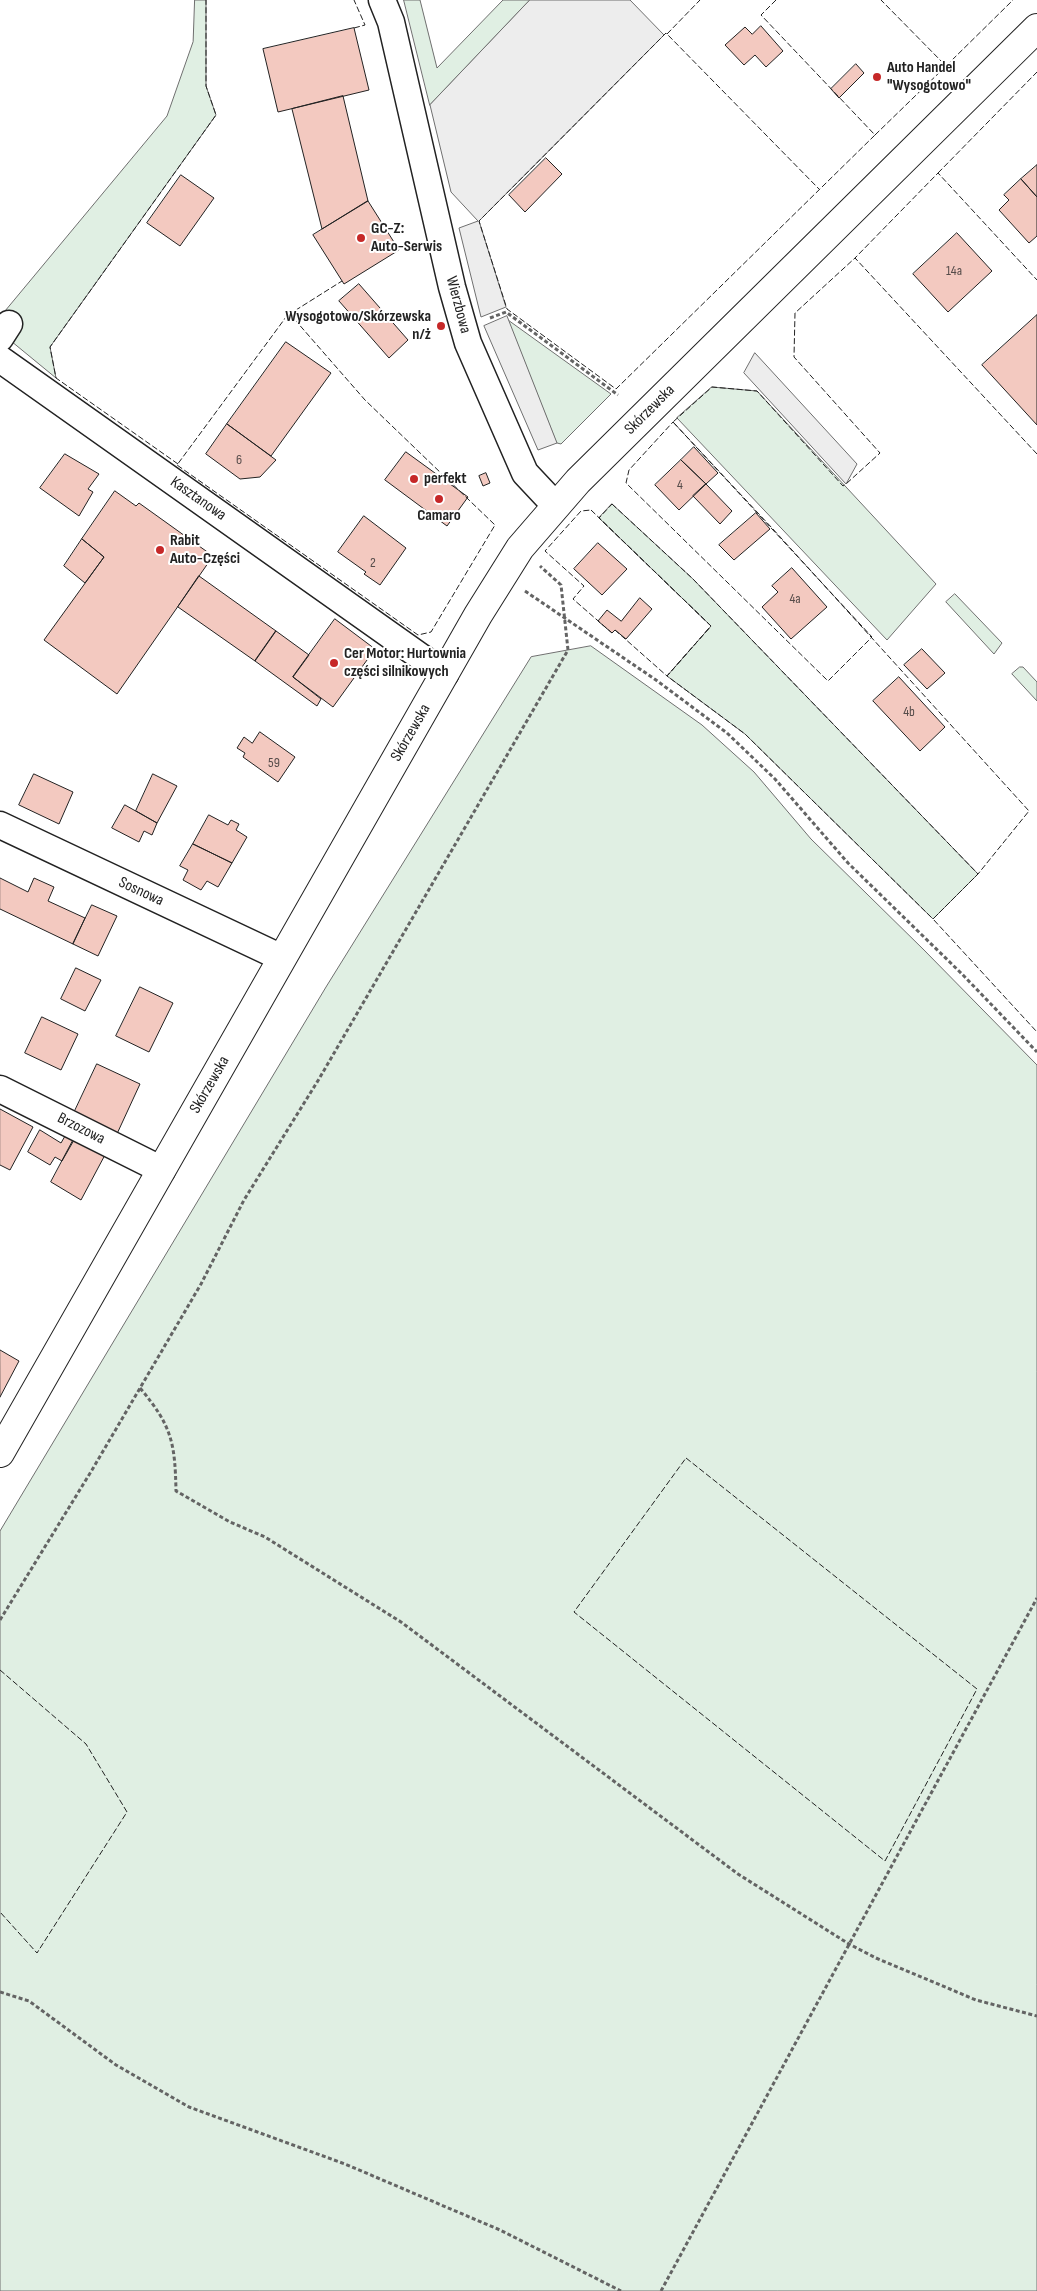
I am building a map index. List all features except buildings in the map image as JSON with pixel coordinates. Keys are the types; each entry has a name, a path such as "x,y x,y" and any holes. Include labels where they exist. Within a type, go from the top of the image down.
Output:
{"street":[{"name":"Wierzbowa","path":"382,0 391,22 452,287 468,343 525,473 555,505"},
{"name":"Skórzewska","path":"0,1452 445,674 520,548 555,505 1037,28"},
{"name":"Kasztanowa","path":"0,358 445,674"},
{"name":"Sosnowa","path":"0,825 282,958"},
{"name":"Brzozowa","path":"0,1088 162,1170"}],"path":[{"path":"489,319 506,312 618,395"},
{"path":"0,1620 201,1284 244,1200 319,1079 568,650 561,585 534,561"},
{"path":"502,576 656,680 727,733 775,779 848,863 962,974 1037,1052"},
{"path":"140,1388 161,1413 175,1451 176,1491 230,1522 265,1537 402,1622 738,1874 849,1944 876,1958 976,2000 1037,2016"},
{"path":"661,2291 1037,1598"},
{"path":"0,1992 29,2001 116,2066 189,2107 345,2164 500,2230 621,2291"}],"green space":[{"path":"195,0 206,0 206,86 216,115 50,347 56,378 0,332 0,317 167,116 193,42"},
{"path":"404,0 420,0 437,68 503,0 530,0 430,105"},
{"path":"508,320 611,394 561,444 557,443"},
{"path":"712,387 757,391 936,584 887,640 677,418"},
{"path":"612,504 693,579 978,874 933,919 745,734 667,676 711,626 599,518"},
{"path":"955,594 1002,643 994,654 946,602"},
{"path":"591,646 702,725 754,772 811,839 1037,1065 1037,2291 0,2291 0,1531 326,987 531,657"},
{"path":"1020,667 1023,667 1037,682 1037,701 1012,674"}],"shaded area":[{"path":"530,0 630,0 664,35 479,221 506,307 481,317 459,228 478,221 451,192 430,105"},
{"path":"507,316 557,443 538,450 484,326"},
{"path":"755,353 857,464 846,484 744,373"}],"fence":[{"path":"178,464 56,378 50,347 216,115 206,86 206,0"},
{"path":"354,0 365,25 354,28"},
{"path":"667,34 700,0"},
{"path":"776,0 761,15 875,135 616,389 507,309 479,221 666,33 819,189"},
{"path":"875,135 946,66 881,0"},
{"path":"946,66 1013,0"},
{"path":"938,173 1037,72"},
{"path":"857,260 855,258 938,173 1037,280"},
{"path":"1037,454 855,258 795,313 794,357 880,453 846,484 843,486 757,391 712,387 673,422 1029,811 978,874 933,919 1037,1032"},
{"path":"288,315 342,281"},
{"path":"289,313 365,400 495,525 431,632 418,635 177,465 289,313"},
{"path":"673,422 872,637 828,681 626,483 629,470 673,422"},
{"path":"612,504 693,579 978,874 933,919 745,734 667,676 711,626 599,518 612,504"},
{"path":"591,510 711,626 667,676 615,630 612,633 573,599 584,586 545,551 581,511 591,510"},
{"path":"686,1458 977,1689 885,1861 574,1612 686,1458"},
{"path":"0,1670 86,1744 127,1812 37,1953 0,1912"}],"place":[{"name":"Auto Handel \"Wysogotowo\"","path":"877,77"},
{"name":"GC-Z: Auto-Serwis","path":"361,238"},
{"name":"Wysogotowo/Skórzewska n/ż","path":"441,326"},
{"name":"perfekt","path":"414,479"},
{"name":"Camaro","path":"439,499"},
{"name":"Rabit Auto-Części","path":"160,550"},
{"name":"Cer Motor: Hurtownia części silnikowych","path":"334,663"}]}
